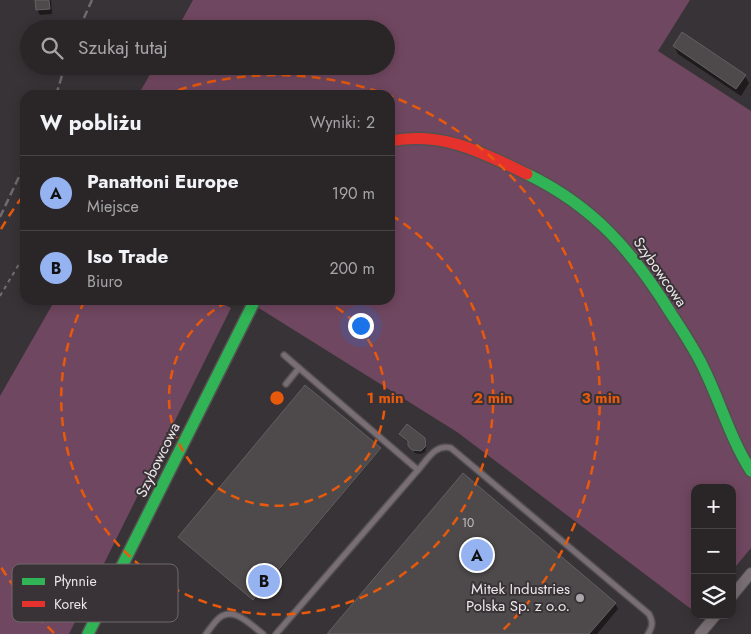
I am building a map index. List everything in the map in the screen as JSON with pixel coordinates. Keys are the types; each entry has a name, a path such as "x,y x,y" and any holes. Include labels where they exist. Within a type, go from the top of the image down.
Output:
{"street":[{"name":"Szybowcowa","path":"395,140 428,138 459,144 477,150 560,191 580,204 601,223 629,251 644,270 688,338 698,356 742,457 751,471"},
{"name":"Szybowcowa","path":"123,564 252,305"},
{"path":"736,591 751,573"},
{"path":"700,634 713,619"},
{"name":"Szybowcowa","path":"88,634 94,622"}],"lane":[{"path":"284,355 418,470"},
{"path":"286,384 299,368"},
{"path":"276,634 418,470 437,449 444,446 451,448 649,614 653,621 652,628 648,634"},
{"path":"206,634 220,616 229,614 236,615 263,634"}],"path":[{"path":"0,296 20,262"}],"shaded area":[{"path":"193,0 690,0 658,51 751,111 751,548 736,566 736,484 691,484 691,609 457,432 254,305 395,305 395,90 141,90 150,75 395,75 395,20 182,20"},
{"path":"52,305 225,305 231,308 104,564 12,564 12,622 75,622 69,634 0,634 0,396"}],"building":[{"path":"35,0 49,0 50,9 36,10"},
{"path":"682,32 746,75 736,89 673,46"},
{"path":"305,385 381,448 253,600 178,537"},
{"path":"407,424 425,438 426,446 421,451 412,450 408,446 408,441 399,434"},
{"path":"463,473 616,603 589,634 327,634"}],"railway":[{"path":"83,20 92,0"},
{"path":"58,90 62,75"},
{"path":"0,217 20,175"}],"traffic: fast":[{"path":"527,174 573,201 610,233 627,251 657,292 698,356 726,422 751,471"},
{"path":"123,564 252,305"},
{"path":"88,634 94,622"}],"traffic: jam":[{"path":"395,140 427,139 445,141 477,151 527,174"}],"place":[{"name":"Panattoni Europe","path":"477,555"},
{"name":"Iso Trade","path":"264,581"},
{"name":"Mitek Industries Polska Sp. z o.o.","path":"580,598"}]}
